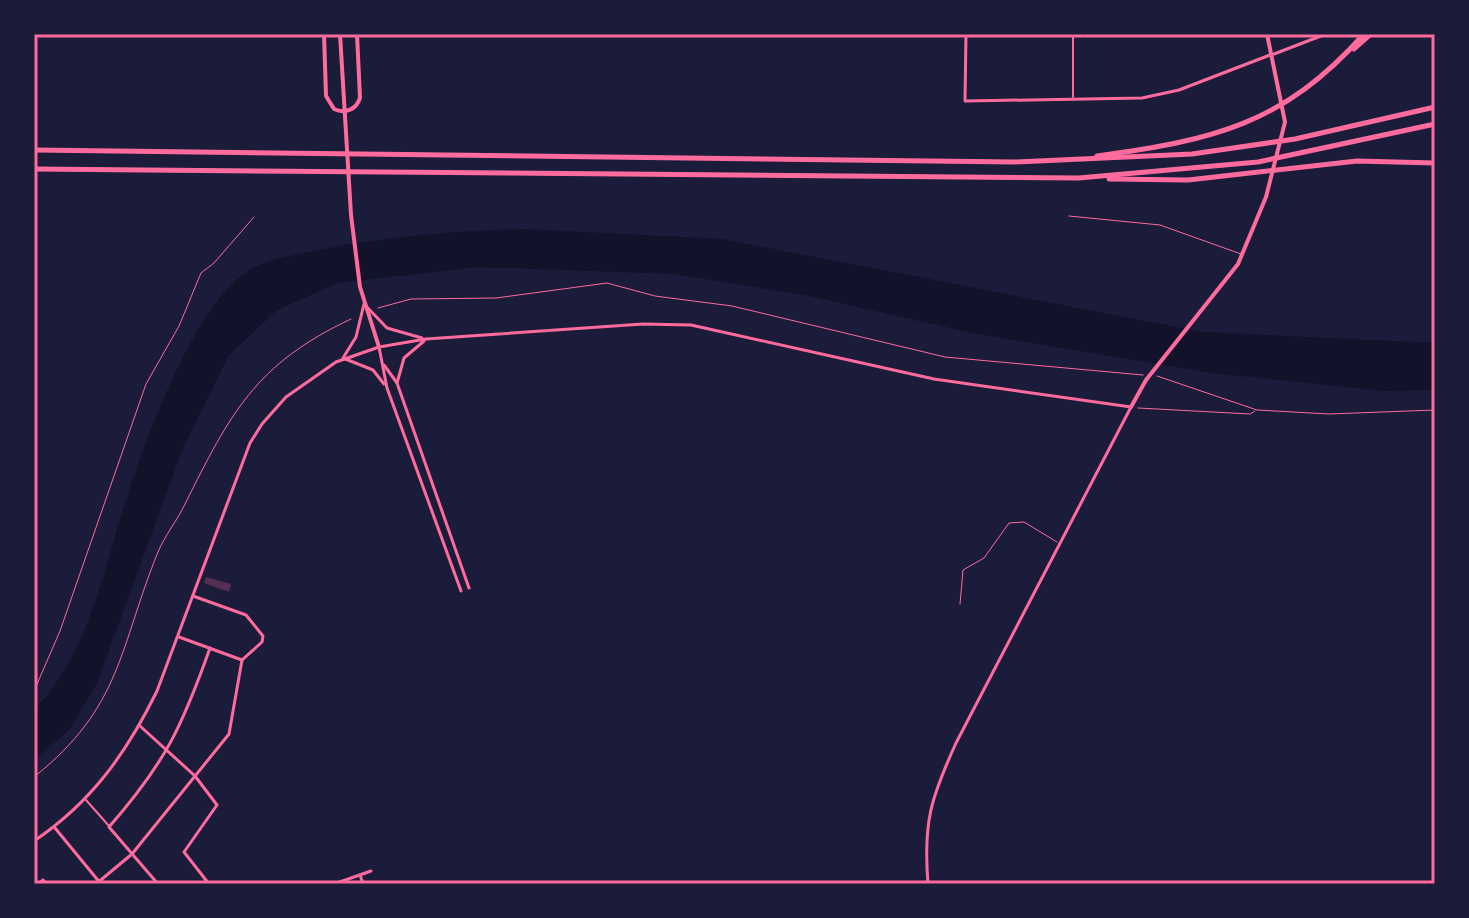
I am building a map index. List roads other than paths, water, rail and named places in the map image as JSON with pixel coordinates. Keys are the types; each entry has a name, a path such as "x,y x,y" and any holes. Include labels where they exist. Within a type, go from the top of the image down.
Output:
{"highway":[{"path":"1336,65 1364,34"},
{"path":"1076,159 1221,134 1296,97 1371,34"},
{"path":"34,150 1014,162 1192,154 1295,139 1435,107"},
{"path":"1079,178 1258,162 1435,124"},
{"path":"34,169 1188,180 1357,161 1435,163"}],"main road":[{"path":"324,34 326,96 334,109 344,112 355,106 360,98 357,34"},
{"path":"340,34 360,287 379,347"},
{"path":"1131,407 1146,380 1214,298 1243,254 1266,197 1285,122 1274,54 1267,34"}],"street":[{"path":"966,34 965,101 1142,98 1179,90 1326,34"},
{"path":"1073,34 1073,100"},
{"path":"1266,197 1275,199"},
{"path":"364,304 387,328 426,339"},
{"path":"343,358 356,337 364,304"},
{"path":"34,841 55,828 86,800 123,754 140,726 256,434 286,397 343,358 379,347 426,339 643,324 691,325 934,379 1029,395 1131,407 931,797 925,842 928,884"},
{"path":"397,383 404,358 426,339"},
{"path":"379,347 387,388 461,591"},
{"path":"343,358 373,370 387,388"},
{"path":"384,365 397,383 469,588"},
{"path":"55,828 99,883 132,854 229,734 242,660 262,642 263,636 246,615 193,596"},
{"path":"177,636 242,660"},
{"path":"109,827 147,784 168,752 210,648"},
{"path":"140,726 195,776 217,805 184,852 208,884"},
{"path":"86,800 158,884"},
{"path":"334,884 371,871"},
{"path":"360,875 363,884"},
{"path":"38,884 43,880 46,884"}],"lane":[{"path":"1069,216 1160,225 1243,254"},
{"path":"960,604 963,570 984,558 1009,523 1024,522 1059,543"}]}
